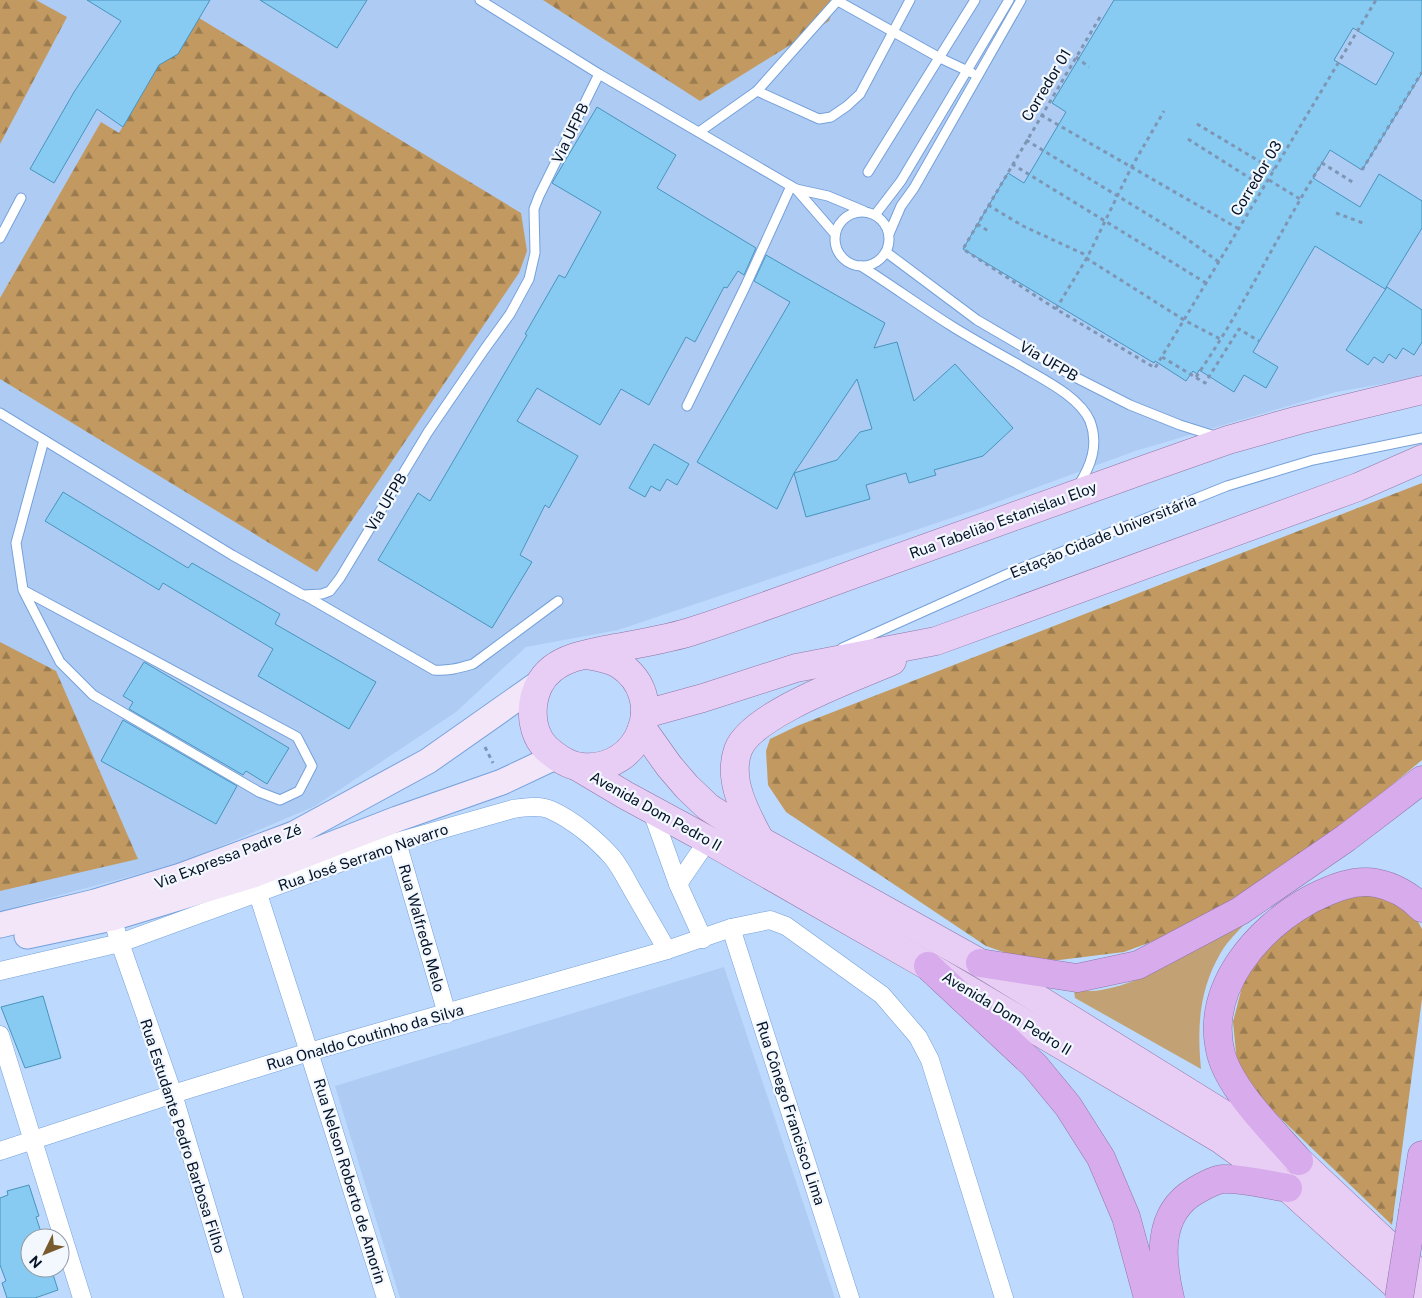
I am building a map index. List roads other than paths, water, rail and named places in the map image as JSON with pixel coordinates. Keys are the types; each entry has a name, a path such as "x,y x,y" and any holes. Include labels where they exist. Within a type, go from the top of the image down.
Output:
{"highway":[{"path":"980,962 1077,978 1138,965 1240,912 1346,838 1422,780"},
{"path":"1299,1161 1248,1102 1231,1075 1222,1055 1218,1032 1219,1014 1226,987 1242,958 1266,931 1296,908 1338,886 1358,882 1377,883 1399,891 1422,908"},
{"path":"928,966 1035,1066 1068,1106 1101,1158 1123,1209 1148,1298"},
{"path":"1399,1298 1422,1155"},
{"path":"1170,1298 1165,1279 1163,1238 1177,1206 1191,1193 1208,1183 1221,1180 1239,1180 1288,1188"}],"main road":[{"name":"Rua Tabelião Estanislau Eloy","path":"586,655 694,631 1228,440 1299,420 1422,390"},
{"path":"761,841 739,797 735,774 737,751 743,740 765,720 784,708 936,641 1358,487 1422,459"},
{"path":"643,721 703,698 796,668 936,641"},
{"path":"586,655 604,658 620,666 634,678 642,694 643,721 633,747 618,760 599,768 567,762 542,743 534,724 533,703 539,683 552,669 568,660 586,655"},
{"name":"Via Expressa Padre Zé","path":"0,925 94,902 181,876 294,834 428,761 539,683"},
{"name":"Avenida Dom Pedro II","path":"643,721 668,766 708,807 761,841 980,962 1299,1161 1422,1277"},
{"name":"Avenida Dom Pedro II","path":"567,762 928,966 1220,1139 1288,1188 1410,1298"},
{"name":"Via Expressa Padre Zé","path":"0,942 112,918 253,875 397,819 502,782 567,762"}],"street":[{"name":"Rua José Serrano Navarro","path":"0,972 120,943 397,842 513,809 536,807 550,810 582,830 613,858 667,950"},
{"path":"651,809 678,884 703,939"},
{"path":"678,884 708,840"},
{"name":"Rua Walfredo Melo","path":"397,842 447,1014"},
{"name":"Rua Nelson Roberto de Amorin","path":"258,894 386,1298"},
{"name":"Rua Estudante Pedro Barbosa Filho","path":"112,918 173,1094 234,1298"},
{"name":"Rua Onaldo Coutinho da Silva","path":"0,1152 173,1094 309,1052 667,950 730,928 770,920 786,926 882,995 918,1037 930,1060 1004,1298"},
{"name":"Rua Cônego Francisco Lima","path":"730,928 850,1298"},
{"path":"0,1035 82,1298"}],"lane":[{"name":"Via UFPB","path":"480,0 599,74 793,188 835,234 836,245 841,256 850,263 861,266 950,325 1049,381 1073,400 1089,420 1095,444 1085,475 1072,495"},
{"path":"699,132 757,91 838,0 940,58 977,76"},
{"path":"757,91 819,119 830,117 847,106 860,94 910,0"},
{"path":"868,172 975,0"},
{"path":"889,234 884,223 875,215 901,181 1009,0"},
{"path":"861,266 880,260 886,252 889,234 901,206 914,188 1021,0"},
{"name":"Via UFPB","path":"303,595 314,595 330,590 340,578 428,432 510,314 529,279 532,268 535,253 534,209 599,74"},
{"name":"Via UFPB","path":"793,188 828,196 875,215"},
{"path":"687,406 793,188"},
{"path":"0,238 21,198"},
{"path":"835,234 838,224 845,217 854,212 864,211"},
{"name":"Via UFPB","path":"886,252 977,320 1073,376 1130,405 1180,425 1228,440"},
{"path":"0,413 232,556 434,670 456,670 473,664 558,601"},
{"name":"Estação Cidade Universitária","path":"796,668 1014,571 1227,486 1313,460 1422,438"},
{"path":"23,590 297,737 312,766 299,791 280,800 259,792 93,695 60,662 23,590 16,543 44,440"}]}
